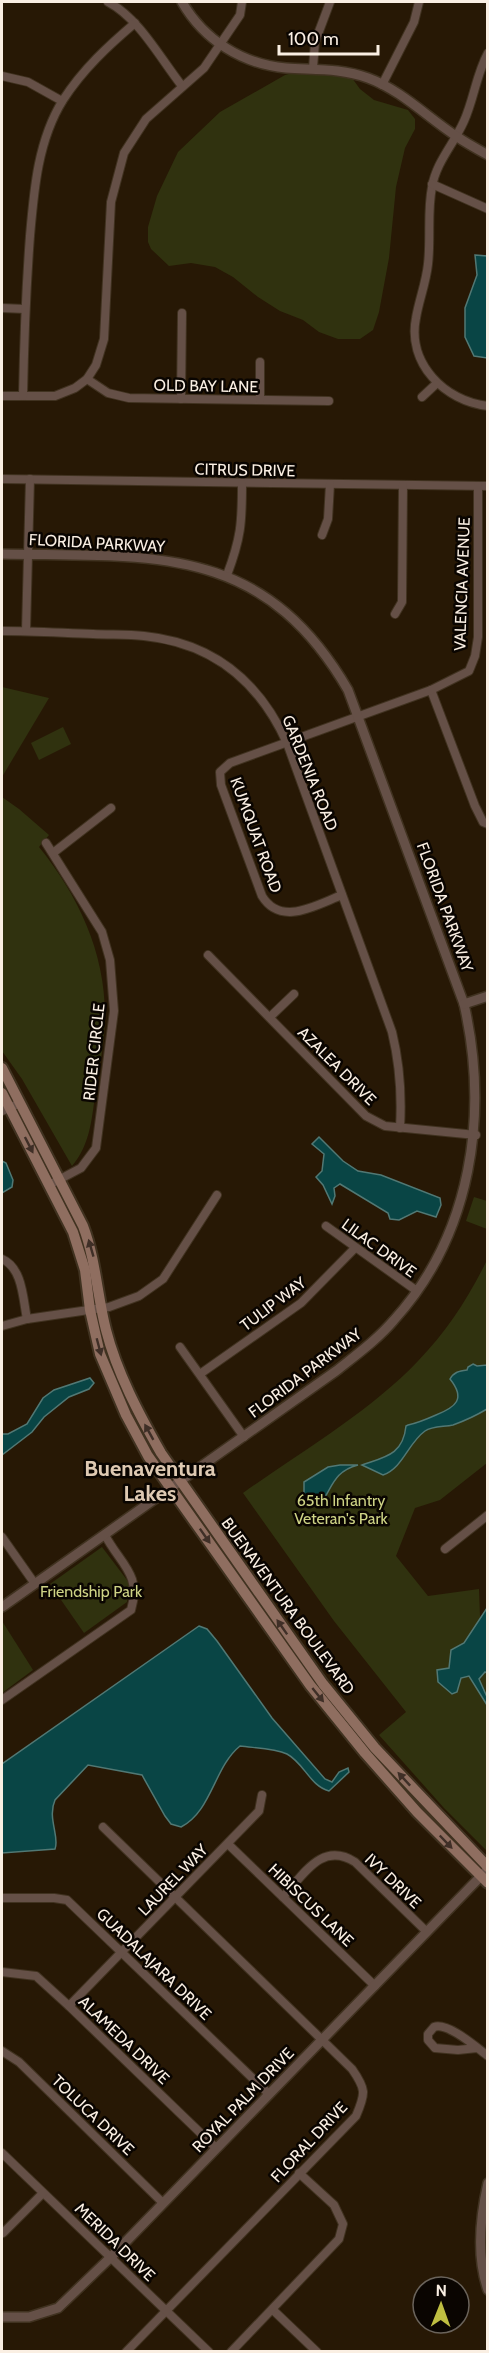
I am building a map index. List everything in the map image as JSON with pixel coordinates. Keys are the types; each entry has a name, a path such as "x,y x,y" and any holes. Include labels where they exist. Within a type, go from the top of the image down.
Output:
{"main road":[{"name":"BUENAVENTURA BOULEVARD","path":"2,1068 92,1247 106,1330 121,1375 176,1485"},
{"name":"BUENAVENTURA BOULEVARD","path":"2,1093 5,1110 49,1185 73,1232 80,1251 100,1354 148,1456 176,1485 323,1684 375,1748 486,1874"}],"street":[{"path":"108,2 119,8 135,23 182,86"},
{"path":"182,2 201,28 221,45 255,63 286,68 338,70 368,78 416,106 456,136 488,155"},
{"path":"2,396 55,396 87,380 96,365 104,339 111,202 124,153 146,119 204,68 240,15 242,2"},
{"path":"313,68 315,42 330,2"},
{"path":"382,85 414,22 419,2"},
{"path":"23,396 25,309 34,185 41,153 62,101 90,63 135,23"},
{"path":"488,53 480,67 465,120 441,160 432,184 428,263 415,328 416,345 425,368 436,384 457,397 488,406"},
{"path":"2,76 28,82 62,101"},
{"path":"432,184 488,209"},
{"path":"2,309 25,309"},
{"path":"181,399 182,313"},
{"path":"260,362 260,400"},
{"name":"OLD BAY LANE","path":"87,380 108,393 129,398 329,401"},
{"path":"422,397 436,384"},
{"name":"CITRUS DRIVE","path":"2,479 488,486"},
{"path":"26,631 30,479"},
{"path":"227,575 239,544 242,521 242,484"},
{"path":"322,535 328,519 330,484"},
{"path":"395,614 402,602 403,485"},
{"name":"VALENCIA AVENUE","path":"359,716 431,690 469,671 475,656 478,637 478,486"},
{"name":"FLORIDA PARKWAY","path":"2,554 154,558 202,567 227,575 260,592 293,617 314,639 337,671 359,716 464,1004 475,1048 478,1077 476,1135 462,1203 439,1255 417,1292 395,1320 373,1342 336,1371 2,1607"},
{"name":"GARDENIA ROAD","path":"2,631 146,636 185,645 210,654 240,675 256,692 278,722 287,743 394,1042 399,1062 402,1097 400,1128"},
{"path":"431,690 475,806 483,822 488,824"},
{"name":"KUMQUAT ROAD","path":"342,895 298,912 282,912 268,906 262,896 221,785 220,772 230,763 359,716"},
{"path":"53,853 111,808"},
{"name":"RIDER CIRCLE","path":"46,843 102,932 110,960 114,1011 96,1148 81,1168 49,1185"},
{"name":"AZALEA DRIVE","path":"208,955 366,1116 385,1126 476,1135"},
{"path":"270,1017 294,994"},
{"path":"464,1004 488,996"},
{"path":"5,1110 20,1103"},
{"path":"2,1326 27,1319 102,1308 139,1296 163,1279 217,1195"},
{"name":"LILAC DRIVE","path":"326,1226 417,1292"},
{"name":"TULIP WAY","path":"200,1374 301,1303 355,1248"},
{"path":"2,1259 9,1262 18,1276 27,1319"},
{"path":"180,1347 244,1437"},
{"path":"445,1549 488,1515"},
{"path":"2,1700 130,1610 135,1598 133,1577 105,1535"},
{"path":"2,1537 35,1584"},
{"name":"LAUREL WAY","path":"69,2006 259,1811 262,1795"},
{"name":"FLORAL DRIVE","path":"103,1827 352,2069 362,2083 364,2096 356,2116 126,2352"},
{"name":"HIBISCUS LANE","path":"228,1844 375,1986"},
{"name":"IVY DRIVE","path":"283,1897 316,1861 326,1855 346,1856 356,1862 427,1932"},
{"name":"ROYAL PALM DRIVE","path":"2,2317 29,2317 58,2308 111,2257 486,1874"},
{"name":"GUADALAJARA DRIVE","path":"2,1898 67,1900 269,2094"},
{"name":"ALAMEDA DRIVE","path":"2,1972 36,1976 216,2148"},
{"path":"477,2048 458,2050 435,2048 428,2040 428,2034 434,2027 444,2026 477,2048 488,2056"},
{"name":"TOLUCA DRIVE","path":"2,2051 19,2061 163,2203"},
{"name":"MERIDA DRIVE","path":"2,2153 208,2352"},
{"path":"231,2352 339,2239 343,2224 334,2205 299,2173"},
{"path":"488,2183 480,2218 483,2276 488,2290"},
{"path":"3,2233 43,2193"},
{"path":"273,2310 316,2352"}],"green space":[{"path":"296,72 337,74 352,78 360,89 374,100 408,110 415,119 415,129 405,148 396,187 389,258 379,312 373,330 360,339 338,339 319,332 303,320 280,311 233,277 215,267 191,263 169,266 151,249 148,242 148,227 157,196 178,152 220,112 285,75"},
{"path":"2,687 49,698 2,777"},
{"path":"63,727 71,744 39,760 31,743"},
{"path":"2,797 49,835 39,847 66,885 87,925 100,969 105,1015 102,1051 90,1129 83,1148 72,1166 22,1079 2,1051"},
{"path":"474,1197 487,1201 487,1229 466,1221"},
{"name":"65th Infantry Veteran's Park","path":"487,1260 487,1463 440,1500 415,1508 396,1556 428,1596 479,1589 482,1669 488,1676 487,1851 444,1808 379,1735 406,1712 334,1621 243,1493 357,1414 418,1361 448,1326"},
{"name":"Friendship Park","path":"102,1547 130,1584 127,1602 84,1633 50,1584"},
{"path":"2,1621 33,1670 2,1693"}],"water":[{"path":"475,255 487,256 487,358 474,356 465,337 465,308 477,275"},
{"path":"319,1137 343,1161 358,1171 381,1175 440,1198 441,1205 436,1217 417,1211 399,1220 390,1219 388,1213 340,1184 334,1188 335,1196 332,1204 323,1185 316,1177 322,1171 324,1154 312,1144"},
{"path":"2,1161 6,1163 13,1180 12,1187 2,1193"},
{"path":"473,1364 487,1365 487,1409 453,1425 428,1429 419,1436 390,1472 383,1475 362,1465 385,1457 397,1449 406,1426 443,1412 457,1402 457,1392 450,1379 455,1373 467,1370"},
{"path":"90,1378 94,1383 89,1389 69,1397 44,1417 32,1432 2,1455 2,1434 8,1434 27,1424 43,1398 54,1390"},
{"path":"358,1465 339,1475 322,1502 311,1501 304,1494 304,1482 328,1467"},
{"path":"487,1608 487,1673 485,1672 479,1679 487,1697 487,1705 469,1676 461,1678 457,1692 452,1694 438,1682 437,1670 449,1668 451,1650 464,1643"},
{"path":"199,1626 207,1629 217,1641 272,1718 325,1779 332,1782 339,1772 348,1768 349,1772 329,1791 317,1784 287,1754 270,1749 240,1746 224,1765 200,1811 181,1827 171,1824 165,1816 142,1775 88,1765 55,1800 52,1814 56,1839 55,1849 2,1853 2,1764"}],"district":[{"name":"Buenaventura Lakes","path":"150,1480"}]}
